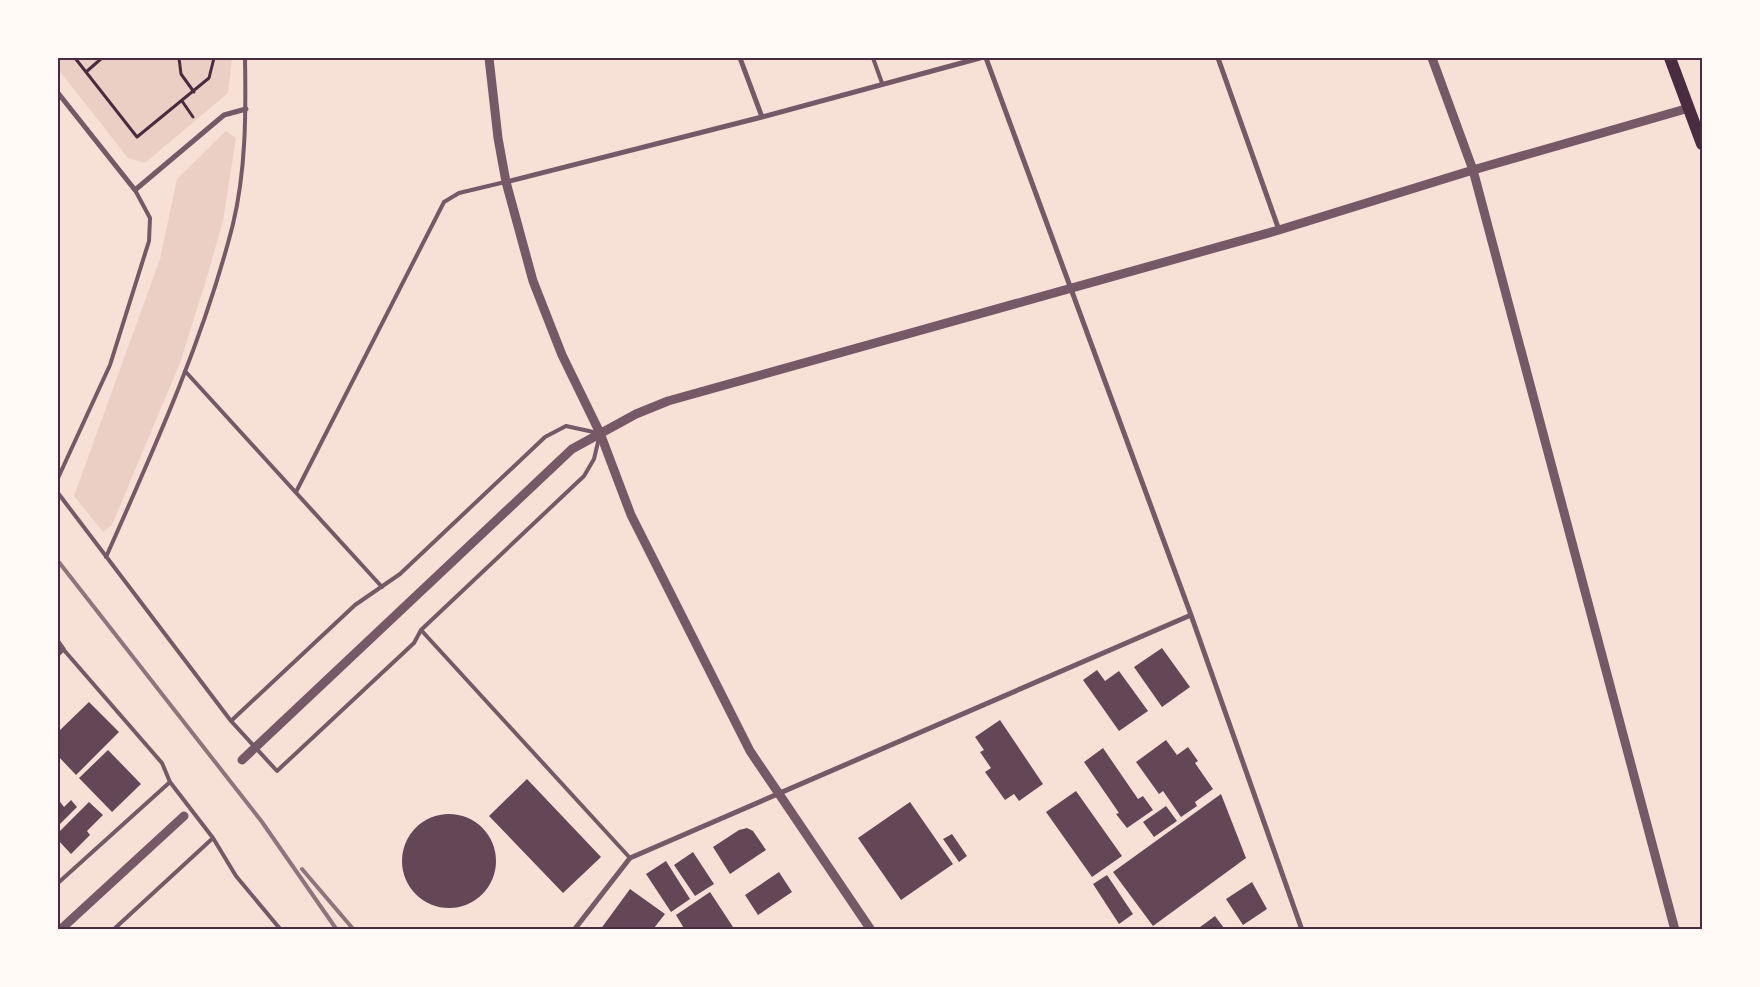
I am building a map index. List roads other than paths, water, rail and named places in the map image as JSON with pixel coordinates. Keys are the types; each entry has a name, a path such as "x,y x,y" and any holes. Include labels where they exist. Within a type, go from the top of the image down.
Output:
{"main road":[{"path":"1670,58 1702,144"}],"street":[{"path":"489,58 498,138 506,182 533,282 562,355 600,433 630,515 750,751 871,930"},
{"path":"740,58 762,117"},
{"path":"506,182 762,117 980,58"},
{"path":"986,58 1073,288 1191,614 1302,930"},
{"path":"1218,58 1279,230"},
{"path":"1432,58 1473,170 1675,930"},
{"path":"58,93 135,190 224,115 246,109"},
{"path":"242,760 572,449 636,414 668,401 1279,230 1473,170 1689,108"},
{"path":"574,930 630,858 1191,614"},
{"path":"58,642 63,648 58,654"},
{"path":"60,930 184,816"}],"lane":[{"path":"106,558 159,438 185,371 233,222 245,136 245,58"},
{"path":"873,58 882,83"},
{"path":"296,492 444,202 459,193 506,182"},
{"path":"135,190 150,218 149,240 110,365 58,478 58,493 231,721 277,771 414,643 421,630 584,476 594,459 600,433 566,426 545,436 400,574 355,605 231,721"},
{"path":"185,371 382,587"},
{"path":"421,630 630,858"},
{"path":"63,648 162,763 170,782 213,838 236,876 281,930"},
{"path":"58,884 170,782"},
{"path":"114,930 213,838"}],"railway":[{"path":"58,561 262,822 337,930"},
{"path":"302,869 354,930"}]}
